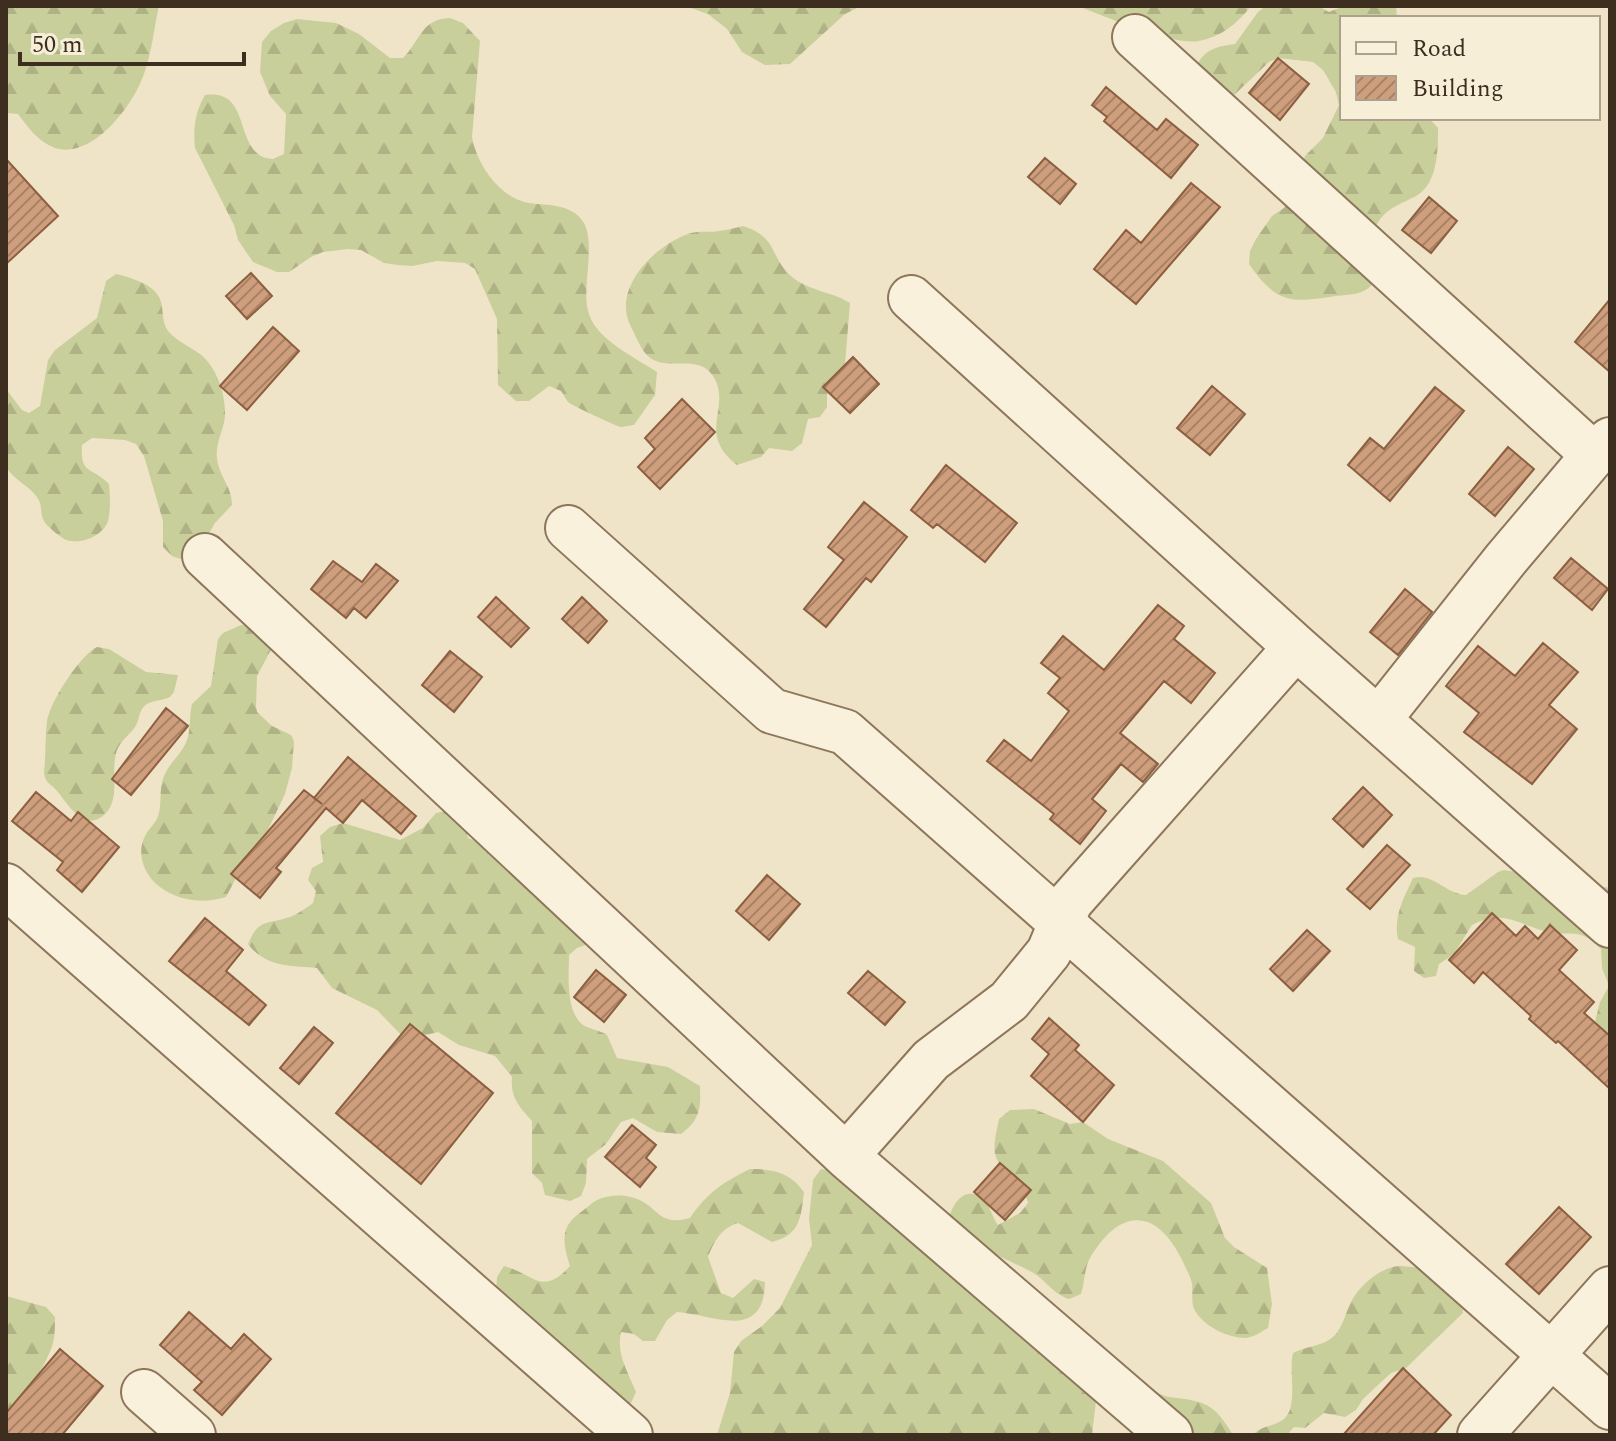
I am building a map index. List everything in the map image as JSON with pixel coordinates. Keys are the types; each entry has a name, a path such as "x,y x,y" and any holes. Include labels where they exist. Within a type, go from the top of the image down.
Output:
{"street":[{"path":"1135,37 1602,447 1506,559 1379,719"},
{"path":"911,298 1296,647 1610,925"},
{"path":"568,528 772,711 845,732 1061,926 1610,1407"},
{"path":"205,556 846,1156 1170,1435"},
{"path":"846,1156 931,1060 1009,1001 1049,952 1070,902 1296,647"},
{"path":"6,886 630,1435"},
{"path":"1480,1435 1610,1289"},
{"path":"144,1392 193,1435"}],"green space":[{"path":"6,6 159,6 149,57 139,86 121,114 97,138 84,146 55,148 38,138 18,114 6,113"},
{"path":"685,6 861,6 845,14 790,64 765,65 742,52 727,29 708,14"},
{"path":"1078,6 1251,6 1222,33 1199,41 1187,41 1138,29"},
{"path":"1266,6 1318,6 1329,12 1344,6 1396,6 1397,16 1340,16 1340,120 1431,120 1438,128 1438,146 1433,175 1423,191 1389,210 1377,224 1371,286 1359,293 1307,300 1286,298 1268,287 1249,264 1250,251 1256,239 1272,216 1284,208 1293,196 1305,156 1323,138 1339,105 1336,92 1323,70 1313,62 1278,58 1269,62 1232,97 1195,69 1211,50 1235,44 1258,12"},
{"path":"450,18 463,23 480,41 472,137 485,169 500,187 518,200 565,208 584,222 589,247 587,303 593,323 618,348 657,372 655,395 634,425 621,427 604,420 571,404 561,391 549,386 529,401 516,401 498,385 497,319 475,269 465,263 437,261 412,266 398,265 384,263 361,250 348,249 323,252 289,272 277,272 253,262 238,240 234,225 195,148 196,120 202,101 205,95 219,95 235,107 253,149 261,156 273,159 284,154 286,114 270,96 260,72 262,42 271,31 284,23 297,19 336,23 359,34 390,58 403,58 427,26"},
{"path":"743,226 768,241 791,276 850,303 845,364 831,384 827,407 820,417 808,419 802,443 792,451 769,448 761,457 737,465 718,442 719,398 713,376 708,370 694,364 663,363 651,359 641,347 626,313 631,284 639,271 662,248 692,233"},
{"path":"116,274 140,282 156,292 169,332 206,360 216,374 224,399 225,416 217,458 232,505 215,523 196,556 184,560 172,556 163,547 163,521 144,456 136,444 125,440 92,438 82,445 85,466 109,484 110,498 108,521 101,531 85,540 66,540 49,527 44,522 37,497 6,467 6,389 22,410 29,413 40,406 48,360 55,350 97,318 106,281"},
{"path":"241,625 257,626 273,646 257,676 256,706 257,712 272,726 291,735 294,741 292,768 285,794 266,834 252,848 226,897 203,901 188,899 173,895 153,880 144,866 141,850 146,834 159,814 164,776 187,740 192,704 211,686 218,639 223,633"},
{"path":"97,647 109,649 146,672 178,675 170,697 145,706 135,727 119,746 111,806 98,819 91,821 71,809 47,781 44,772 49,713 74,669"},
{"path":"450,810 466,825 468,838 491,847 588,944 569,955 569,992 577,1019 583,1025 607,1035 617,1058 668,1067 700,1086 698,1113 681,1134 657,1132 633,1118 621,1122 606,1144 587,1159 586,1183 581,1196 570,1201 545,1195 542,1183 532,1173 532,1121 516,1101 512,1077 495,1056 459,1045 438,1032 426,1035 417,1043 405,1039 377,1010 332,988 317,968 270,961 248,944 260,926 293,916 313,903 316,891 308,880 312,868 323,862 320,836 330,827 343,823 400,840 423,828 436,813"},
{"path":"1504,870 1610,888 1610,1038 1594,1026 1600,1002 1609,986 1602,968 1601,949 1586,937 1552,933 1509,919 1492,918 1472,925 1454,954 1439,964 1436,976 1424,978 1414,971 1415,947 1398,939 1397,931 1400,907 1413,878 1433,880 1466,895"},
{"path":"1034,1109 1070,1124 1083,1122 1108,1139 1163,1161 1211,1203 1225,1238 1267,1268 1272,1304 1268,1328 1246,1338 1231,1336 1203,1321 1194,1309 1191,1281 1183,1262 1162,1231 1150,1223 1138,1220 1126,1222 1114,1229 1090,1258 1081,1294 1069,1299 1034,1273 948,1228 954,1205 965,1195 978,1196 985,1201 998,1225 1020,1213 1028,1203 1022,1188 999,1163 995,1143 999,1119 1010,1110"},
{"path":"750,1169 780,1173 793,1180 804,1192 800,1217 788,1235 772,1242 738,1223 723,1232 708,1257 721,1293 733,1298 754,1279 765,1282 762,1301 756,1312 746,1319 734,1321 677,1312 667,1320 655,1341 643,1341 634,1334 621,1332 621,1355 636,1392 631,1403 619,1407 495,1304 497,1277 504,1266 545,1282 570,1266 565,1243 566,1230 574,1218 597,1200 609,1196 628,1196 640,1200 665,1218 690,1218 716,1189"},
{"path":"821,1169 834,1171 1083,1379 1096,1401 1092,1435 717,1435 730,1393 734,1352 741,1341 780,1308 812,1245 809,1219 813,1180"},
{"path":"1400,1266 1425,1268 1462,1301 1463,1313 1406,1368 1391,1373 1363,1399 1356,1410 1345,1417 1324,1413 1305,1428 1294,1427 1287,1435 1253,1435 1287,1416 1292,1400 1293,1353 1334,1336 1351,1302 1365,1283 1378,1273"},
{"path":"6,1296 46,1307 55,1317 54,1340 46,1361 27,1390 6,1411"},
{"path":"1145,1387 1166,1396 1200,1402 1220,1416 1233,1435 1163,1435"}],"building":[{"path":"1278,58 1309,84 1280,120 1249,93"},
{"path":"1106,87 1157,130 1166,119 1198,145 1171,178 1104,121 1107,117 1092,105"},
{"path":"1045,158 1076,184 1060,204 1028,177"},
{"path":"6,159 58,216 6,264"},
{"path":"1191,183 1220,207 1136,304 1094,269 1126,230 1141,243"},
{"path":"1429,197 1457,221 1431,253 1402,230"},
{"path":"251,273 272,296 247,319 226,296"},
{"path":"1610,299 1610,372 1575,342"},
{"path":"273,327 299,351 247,410 220,386"},
{"path":"853,357 879,384 850,413 823,387"},
{"path":"1212,386 1245,414 1210,455 1177,428"},
{"path":"1435,387 1464,411 1390,501 1348,465 1370,438 1384,449"},
{"path":"682,399 715,432 660,489 638,467 655,449 645,438"},
{"path":"1508,447 1534,469 1495,516 1469,494"},
{"path":"946,465 1017,523 985,562 937,524 933,528 911,510"},
{"path":"864,502 907,537 871,582 866,578 826,627 804,609 844,560 828,547"},
{"path":"1571,558 1608,589 1592,610 1554,578"},
{"path":"333,561 362,582 376,564 398,581 366,618 354,608 346,618 311,589"},
{"path":"1405,589 1432,612 1398,655 1370,632"},
{"path":"496,597 529,628 511,647 478,617"},
{"path":"582,597 607,621 588,643 562,619"},
{"path":"1158,605 1184,626 1174,639 1215,673 1191,703 1164,681 1120,733 1158,764 1143,782 1121,764 1092,799 1106,811 1080,844 1050,819 1054,814 987,761 1004,740 1031,761 1069,711 1048,693 1060,678 1041,663 1063,636 1104,670"},
{"path":"1543,643 1578,672 1549,705 1577,729 1532,784 1464,732 1479,713 1446,686 1478,646 1515,676"},
{"path":"450,651 482,677 454,712 422,685"},
{"path":"166,708 188,726 131,795 112,779"},
{"path":"348,757 416,816 401,834 362,800 343,823 326,808 276,868 281,872 260,898 231,874 304,790 314,798"},
{"path":"1363,787 1392,815 1363,847 1333,819"},
{"path":"36,792 71,821 78,812 119,847 82,892 57,870 63,862 12,821"},
{"path":"1387,845 1410,865 1370,909 1347,889"},
{"path":"767,875 800,904 769,940 736,911"},
{"path":"1492,913 1516,936 1525,926 1538,939 1550,925 1577,950 1559,970 1594,1002 1584,1013 1610,1036 1610,1089 1529,1019 1531,1016 1483,972 1474,983 1449,960"},
{"path":"205,918 243,950 226,971 266,1005 249,1025 169,961"},
{"path":"1307,930 1330,951 1293,991 1270,969"},
{"path":"596,970 626,995 604,1022 574,997"},
{"path":"868,971 905,1002 885,1025 848,993"},
{"path":"1049,1018 1079,1045 1075,1050 1114,1085 1083,1122 1031,1076 1049,1054 1032,1039"},
{"path":"410,1024 493,1093 421,1184 336,1113"},
{"path":"314,1027 333,1043 299,1084 280,1068"},
{"path":"632,1125 656,1145 646,1158 656,1167 640,1187 605,1157"},
{"path":"1000,1163 1031,1190 1005,1220 974,1192"},
{"path":"1559,1207 1591,1237 1539,1294 1506,1264"},
{"path":"189,1312 231,1349 244,1334 271,1359 222,1415 194,1390 202,1382 160,1345"},
{"path":"60,1349 103,1386 62,1435 6,1435 6,1413"},
{"path":"1403,1368 1451,1415 1433,1435 1343,1435"}]}
